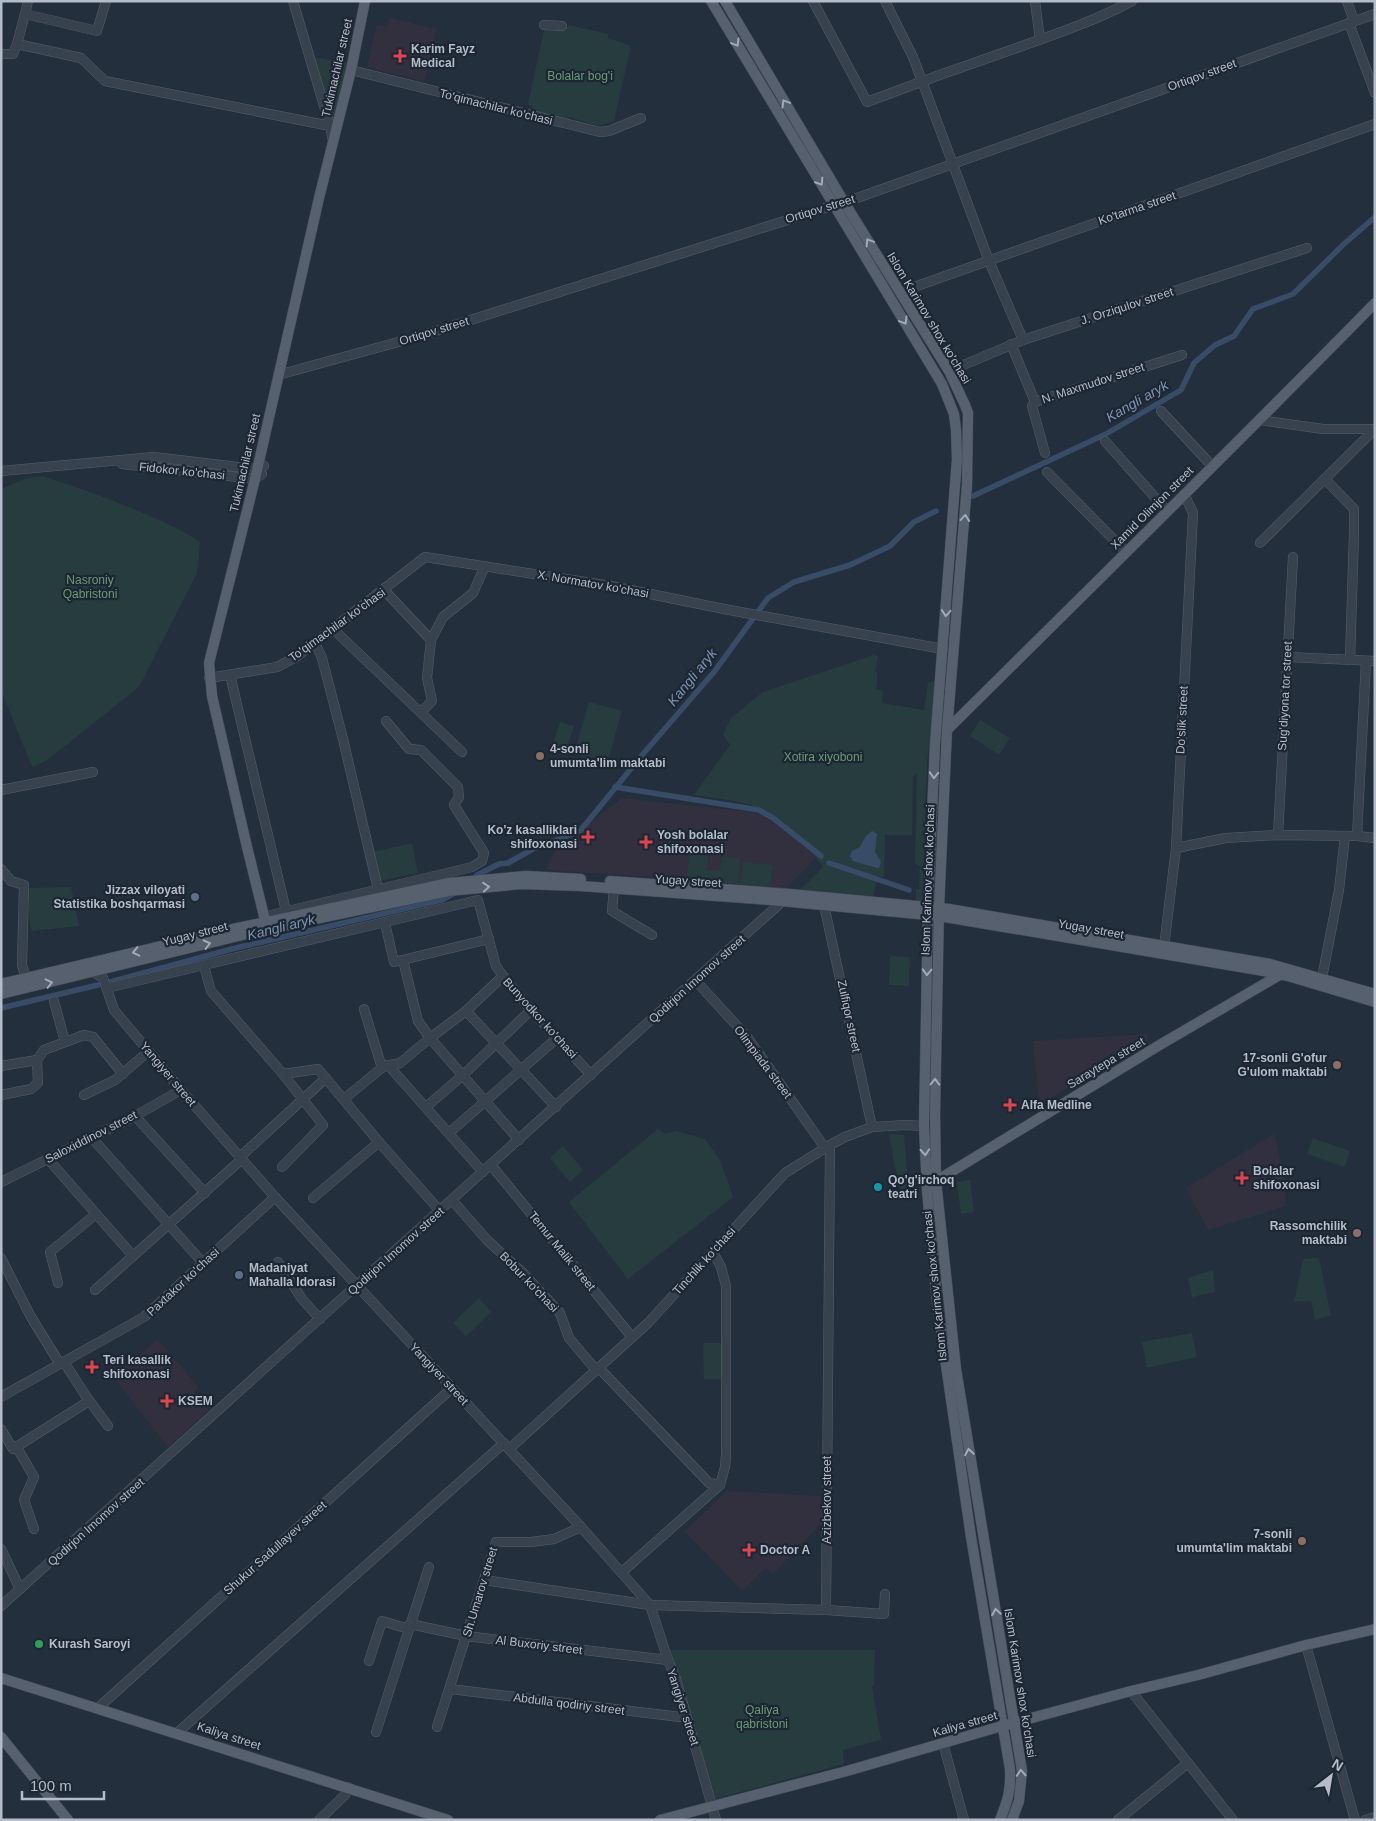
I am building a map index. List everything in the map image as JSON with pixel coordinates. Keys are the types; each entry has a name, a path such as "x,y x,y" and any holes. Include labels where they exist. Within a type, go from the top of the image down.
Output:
{"main road":[{"name":"Tukimachilar street","path":"352,70 365,1"},
{"name":"Tukimachilar street","path":"270,923 234,792 210,659 260,471 336,128 371,1"},
{"name":"Islom Karimov shox ko'chasi","path":"711,1 942,384 954,414 957,459 935,744 933,911 936,1181 956,1400 971,1537 1003,1726 1010,1784 1008,1800 1000,1820"},
{"name":"Islom Karimov shox ko'chasi","path":"725,1 844,202 949,371 968,413 967,485 933,911 924,1126 927,1190 936,1292 1015,1723 1022,1771 1022,1787 1017,1809 1012,1820"},
{"name":"Tukimachilar street","path":"281,374 336,128"},
{"name":"Xamid Olimjon street","path":"948,730 1375,303"},
{"path":"950,564 952,560 956,559 960,562 961,566"},
{"name":"Yugay street","path":"1,984 449,882 526,876 933,911 1270,964 1375,994"},
{"name":"Yugay street","path":"1,994 94,972 270,923 448,891 522,884 787,897 824,905 933,911 1280,974 1375,1002"},
{"name":"Saraytepa street","path":"936,1181 1163,1043 1290,969"},
{"name":"Kaliya street","path":"1306,1645 1340,1632 1375,1622"},
{"name":"Kaliya street","path":"660,1820 848,1771 1131,1691 1375,1629"},
{"name":"Kaliya street","path":"1,1678 448,1820"},
{"path":"1,1737 68,1820"},
{"path":"1,1744 61,1820"}],"street":[{"path":"1,54 13,54 28,1"},
{"path":"25,14 97,31 106,1"},
{"path":"293,1 336,128"},
{"path":"813,1 867,102 1040,40 1113,12 1132,1"},
{"path":"885,1 913,57 989,261 1023,340"},
{"path":"1035,1 1040,40"},
{"path":"1347,1 1375,93"},
{"name":"Ortiqov street","path":"281,374 420,336 844,202 1375,14"},
{"path":"544,25 562,26"},
{"path":"17,44 81,58 105,80 336,128"},
{"name":"To'qimachilar ko'chasi","path":"352,70 600,132 610,131 641,118"},
{"name":"Ko'tarma street","path":"900,292 1375,124"},
{"name":"J. Orziqulov street","path":"949,371 1011,344 1307,248"},
{"name":"N. Maxmudov street","path":"1011,344 1035,402 1182,355"},
{"path":"1035,402 1032,406 1045,453"},
{"path":"1161,410 1212,466"},
{"path":"1260,420 1322,429 1375,429"},
{"path":"1260,544 1375,429"},
{"path":"1105,441 1167,511"},
{"name":"Fidokor ko'chasi","path":"1,471 154,457 260,471"},
{"name":"Fidokor ko'chasi","path":"99,462 260,471"},
{"path":"1047,472 1126,552"},
{"path":"1325,479 1354,509 1350,660"},
{"name":"Do'slik street","path":"1164,947 1176,848 1193,513 1184,494"},
{"name":"To'qimachilar ko'chasi","path":"212,677 277,667 296,657 425,557"},
{"name":"X. Normatov ko'chasi","path":"425,557 611,586 943,649"},
{"name":"Sug'diyona tor street","path":"1278,835 1293,557"},
{"path":"421,712 432,701 427,678 431,640 443,617 473,593 485,566"},
{"path":"384,590 431,640"},
{"path":"333,629 462,752"},
{"path":"315,643 322,658 344,739 378,889"},
{"path":"1288,657 1370,661 1356,836"},
{"path":"230,675 286,912"},
{"path":"270,923 286,912 472,867 482,861 484,853 454,805 459,797 458,787 421,750 409,749 386,721"},
{"path":"1,790 93,772"},
{"path":"1176,848 1226,838 1278,835 1375,838"},
{"path":"1322,978 1338,890 1345,836"},
{"path":"1,869 11,881 24,884 22,965 26,978"},
{"path":"614,888 612,911 652,935"},
{"name":"Qodirjon Imomov street","path":"1,1606 592,1075 787,897"},
{"name":"Bunyodkor ko'chasi","path":"385,923 478,900 496,966 531,1010 592,1075"},
{"name":"Zulfiqor street","path":"824,905 872,1127"},
{"path":"107,988 385,923 394,962 489,939"},
{"path":"403,960 418,1021 430,1038 519,1140"},
{"path":"204,966 211,991 283,1074 323,1125 282,1167"},
{"path":"94,972 103,978 109,968"},
{"path":"344,1099 385,1067 400,1064 466,1011 503,976"},
{"name":"Yangiyer street","path":"103,978 114,1010 181,1090 275,1196 581,1527 650,1605 676,1680 716,1820"},
{"name":"Olimpiada street","path":"696,981 748,1038 827,1146"},
{"path":"54,1001 65,1042"},
{"path":"364,1009 385,1067 426,1108 483,1172"},
{"path":"426,1108 531,1010"},
{"path":"466,1011 556,1107"},
{"path":"1,1095 31,1089 38,1083 37,1060 44,1050 84,1035 93,1037 122,1074"},
{"path":"449,1133 558,1038"},
{"path":"84,1095 115,1080 148,1051"},
{"path":"1,1066 37,1060"},
{"path":"283,1074 318,1070 440,1211"},
{"path":"95,1290 205,1193 326,1078"},
{"name":"Saloxiddinov street","path":"1,1182 92,1138 181,1090"},
{"path":"135,1116 205,1193"},
{"name":"Tinchlik ko'chasi","path":"176,1733 506,1446 598,1369 632,1337 786,1173 827,1146 872,1127 924,1126"},
{"path":"92,1138 203,1262"},
{"path":"313,1198 379,1142"},
{"name":"Azizbekov street","path":"826,1610 830,1215 827,1146"},
{"path":"48,1159 133,1256"},
{"name":"Temur Malik street","path":"491,1165 632,1337"},
{"name":"Paxtakor ko'chasi","path":"1,1397 144,1318 275,1196"},
{"name":"Bobur ko'chasi","path":"452,1200 487,1240 523,1273 560,1313 569,1338 598,1369"},
{"path":"58,1284 50,1252 96,1214"},
{"path":"622,1572 720,1485 726,1461 726,1286 721,1267 713,1252"},
{"path":"1,1258 31,1317 108,1426"},
{"path":"278,1262 302,1299 320,1319"},
{"path":"598,1369 709,1483 720,1485"},
{"name":"Shukur Sadullayev street","path":"98,1708 452,1388"},
{"path":"1,1429 13,1449 89,1401 88,1399"},
{"path":"16,1446 34,1477 24,1500 34,1529"},
{"name":"Sh.Umarov street","path":"437,1727 496,1542 530,1542 554,1539 581,1527"},
{"path":"1,1549 20,1590"},
{"path":"376,1732 429,1567"},
{"path":"484,1580 650,1605 826,1610 884,1614 885,1594"},
{"name":"Al Buxoriy street","path":"370,1661 382,1621 466,1636 668,1660"},
{"path":"1306,1645 1355,1820"},
{"name":"Abdulla qodiriy street","path":"450,1689 680,1717 686,1713"},
{"path":"1131,1691 1233,1820"},
{"path":"944,1743 964,1820"},
{"path":"1118,1820 1188,1763"},
{"path":"319,1820 345,1795 348,1787"},
{"path":"1365,1820 1375,1817"}],"shaded area":[{"name":"Karim Fayz Medical","path":"390,18 436,29 424,81 367,67 377,25 387,27"},
{"path":"622,798 750,812 764,816 794,837 815,857 784,890 685,879 546,870 555,850"},
{"path":"1147,1034 1148,1042 1040,1104 1033,1050 1034,1041"},
{"name":"Bolalar shifoxonasi","path":"1274,1134 1282,1169 1286,1206 1208,1230 1186,1188"},
{"name":"KSEM","path":"158,1340 199,1388 194,1392 209,1410 168,1447 112,1375"},
{"name":"Doctor A","path":"727,1491 820,1496 822,1523 773,1574 765,1568 742,1591 685,1531"}],"green space":[{"name":"Bolalar bog'i","path":"569,25 608,34 608,38 631,46 614,121 598,126 569,117 568,120 532,111 533,107 528,104 544,30 564,31"},
{"path":"313,57 349,63 339,107 336,107 332,117"},
{"name":"Nasroniy Qabristoni","path":"42,476 92,492 141,512 178,529 200,542 197,573 139,687 46,761 32,767 1,690 1,489 27,478"},
{"name":"Xotira xiyoboni","path":"874,655 878,656 875,671 878,673 876,689 883,691 882,703 924,710 928,683 937,681 927,763 922,900 916,902 916,889 919,889 920,866 915,863 917,773 913,777 912,835 885,835 884,877 878,876 873,897 799,891 823,867 793,836 773,818 758,808 728,800 694,795 730,745 723,735 731,718 763,692"},
{"path":"589,702 622,711 607,764 574,754"},
{"path":"980,720 1010,738 999,755 970,736"},
{"path":"560,722 574,726 566,751 552,747"},
{"path":"412,843 418,873 380,881 373,852"},
{"path":"689,854 708,856 707,870 720,871 722,857 740,858 738,884 687,879"},
{"path":"743,862 773,865 770,888 740,884"},
{"path":"71,887 79,926 32,931 28,893 30,888"},
{"path":"890,956 910,957 909,986 889,985"},
{"path":"658,1129 664,1134 676,1131 705,1139 720,1160 733,1197 628,1279 569,1202"},
{"path":"889,1134 904,1135 909,1194 903,1198 894,1163"},
{"path":"1313,1138 1350,1151 1345,1167 1307,1154"},
{"path":"563,1146 583,1170 570,1182 550,1158"},
{"path":"970,1180 974,1212 961,1214 957,1182"},
{"path":"1319,1258 1331,1315 1315,1320 1311,1301 1294,1302 1303,1259"},
{"path":"1213,1270 1215,1292 1192,1297 1188,1278"},
{"path":"479,1298 491,1312 466,1336 453,1323"},
{"path":"1192,1333 1197,1357 1147,1368 1142,1342"},
{"path":"703,1343 722,1343 723,1379 704,1379"},
{"name":"Qaliya qabristoni","path":"670,1650 875,1650 874,1685 872,1686 881,1740 843,1750 844,1764 715,1799"}],"water":[{"path":"872,831 877,834 875,852 881,862 879,868 853,861 850,856 852,851 860,847 866,836"}],"waterway":[{"name":"Kangli aryk","path":"973,496 1106,434 1181,390 1194,363 1215,345 1234,336 1253,309 1293,294 1345,243 1375,217"},
{"name":"Kangli aryk","path":"477,875 499,864 508,863 533,849 580,831 714,672 768,598 794,582 850,565 890,546 914,522 936,511"},
{"path":"615,787 759,810 773,818 821,856"},
{"path":"829,863 909,890"},
{"name":"Kangli aryk","path":"110,982 232,949 442,900 456,892"},
{"name":"Kangli aryk","path":"1,1008 98,985"}],"place":[{"name":"Karim Fayz Medical","path":"400,56"},
{"name":"4-sonli umumta'lim maktabi","path":"540,756"},
{"name":"Ko'z kasalliklari shifoxonasi","path":"588,837"},
{"name":"Yosh bolalar shifoxonasi","path":"646,842"},
{"name":"Jizzax viloyati Statistika boshqarmasi","path":"195,897"},
{"name":"17-sonli G'ofur G'ulom maktabi","path":"1337,1065"},
{"name":"Alfa Medline","path":"1010,1105"},
{"name":"Bolalar shifoxonasi","path":"1242,1178"},
{"name":"Qo'g'irchoq teatri","path":"878,1187"},
{"name":"Rassomchilik maktabi","path":"1357,1233"},
{"name":"Madaniyat Mahalla Idorasi","path":"239,1275"},
{"name":"Teri kasallik shifoxonasi","path":"92,1367"},
{"name":"KSEM","path":"167,1401"},
{"name":"7-sonli umumta'lim maktabi","path":"1302,1541"},
{"name":"Doctor A","path":"749,1550"},
{"name":"Kurash Saroyi","path":"39,1644"}]}
